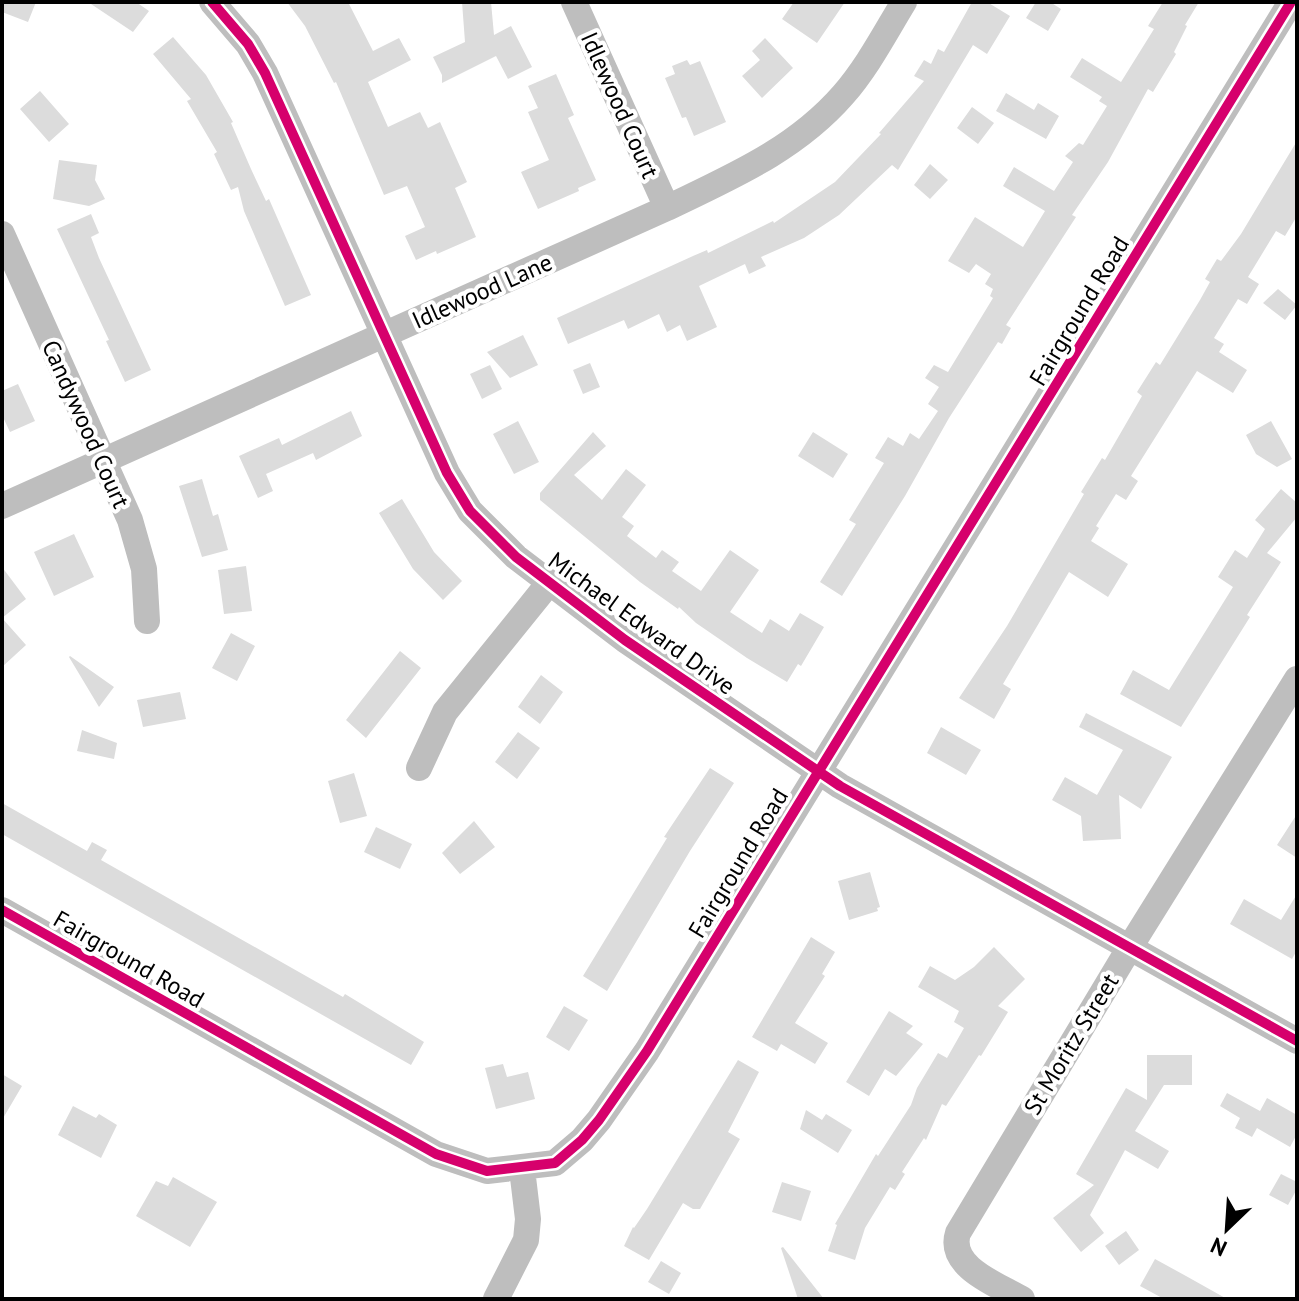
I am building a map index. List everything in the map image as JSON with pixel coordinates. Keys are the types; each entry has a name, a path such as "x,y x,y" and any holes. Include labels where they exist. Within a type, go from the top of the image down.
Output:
{"street":[{"name":"Michael Edward Drive","path":"212,2 248,44 265,73 442,461 470,511 493,537 549,583 689,684 840,786 1297,1041"},
{"name":"Idlewood Court","path":"574,2 667,208"},
{"name":"Idlewood Lane","path":"2,506 667,208 773,155 821,118 858,77 904,2"},
{"name":"Fairground Road","path":"2,910 436,1154 487,1171 555,1163 582,1140 615,1099 1291,2"},
{"name":"Candywood Court","path":"2,234 130,520 144,569 147,621"},
{"path":"419,768 445,712 549,583"},
{"name":"St Moritz Street","path":"1022,1299 972,1269 956,1250 958,1233 1130,947 1297,679"},
{"path":"496,1299 526,1240 528,1219 522,1169"}],"building":[{"path":"2,2 36,2 28,22 2,12"},
{"path":"88,2 136,2 149,11 133,32"},
{"path":"287,2 348,2 373,51 399,38 411,60 368,82 388,127 420,112 428,128 440,122 467,182 455,188 476,237 416,260 405,236 425,227 407,186 384,195 336,82 305,26"},
{"path":"462,2 491,2 494,35 511,26 532,67 508,79 496,56 442,83 442,75 433,57 465,42"},
{"path":"794,2 845,2 817,43 782,19"},
{"path":"972,2 987,2 1010,16 987,54 973,45 898,170 892,165 839,215 804,238 761,257 766,266 749,274 745,264 699,286 717,327 687,341 680,325 667,332 659,314 628,329 624,320 568,344 557,318 774,223 835,182 881,134 924,81 914,76 924,60 931,64 938,49 944,52"},
{"path":"1036,2 1050,2 1061,9 1048,31 1026,18"},
{"path":"1163,2 1199,2 1185,25 1174,52 1176,54 1153,92 1148,89 1108,162 1072,215 1076,217 1006,325 1011,328 1002,344 998,342 949,418 905,496 842,596 820,582 856,524 849,520 884,463 875,458 888,437 903,446 910,433 919,439 938,411 928,404 939,387 925,378 934,365 948,372 993,298 990,296 993,289 985,284 991,274 976,264 969,273 948,261 975,217 1023,247 1045,211 1003,186 1014,167 1054,191 1073,162 1065,156 1079,143 1083,145 1107,106 1099,101 1102,97 1070,77 1082,58 1121,82 1154,29 1148,26"},
{"path":"173,37 206,75 233,122 251,169 266,201 269,199 311,295 285,306 244,211 238,187 231,190 214,154 217,152 187,101 191,99 153,54"},
{"path":"765,38 793,68 762,98 742,76 760,60 752,51"},
{"path":"687,60 690,65 700,61 726,122 694,136 686,117 682,118 665,78 675,74 672,66"},
{"path":"556,74 574,115 568,118 596,180 538,209 521,172 549,160 528,112 538,108 528,86"},
{"path":"40,91 69,124 49,142 20,109"},
{"path":"1006,93 1034,110 1038,103 1059,116 1046,139 996,111"},
{"path":"972,107 994,123 978,144 957,128"},
{"path":"1297,141 1297,216 1285,236 1276,231 1248,277 1259,284 1247,304 1238,299 1214,338 1224,344 1219,352 1247,370 1233,393 1197,371 1131,476 1138,481 1126,500 1116,494 1096,526 1099,528 1091,541 1128,564 1108,597 1069,572 1003,684 1011,689 994,719 959,698 1007,626 1084,494 1081,492 1102,458 1105,460 1142,396 1137,392 1156,362 1160,365 1200,300 1210,282 1205,279 1217,259 1221,261 1241,234"},
{"path":"59,160 97,165 95,180 105,199 89,206 53,199"},
{"path":"930,164 948,180 930,199 914,185"},
{"path":"91,214 99,233 91,237 99,258 151,370 125,382 106,341 109,340 57,229"},
{"path":"1278,289 1297,305 1285,320 1263,303"},
{"path":"523,335 538,365 510,378 487,352"},
{"path":"590,363 600,387 583,394 573,370"},
{"path":"490,365 502,389 482,399 470,374"},
{"path":"18,384 35,421 10,432 2,415 2,391"},
{"path":"351,411 362,436 316,460 313,453 266,474 273,491 258,498 239,456 279,438 282,445"},
{"path":"518,421 539,462 514,474 493,434"},
{"path":"1271,421 1292,459 1277,467 1256,454 1246,435"},
{"path":"593,432 606,446 574,475 602,500 626,469 646,485 622,517 634,526 627,536 656,558 662,550 679,562 672,571 701,591 730,550 759,570 730,612 762,633 770,619 789,631 800,613 824,627 801,666 798,664 787,682 747,658 640,582 540,500 540,493"},
{"path":"813,432 848,454 833,478 798,456"},
{"path":"202,479 213,516 218,514 228,550 202,557 179,486"},
{"path":"1281,489 1297,503 1297,517 1267,553 1281,562 1181,727 1120,694 1133,670 1169,690 1233,587 1218,577 1235,550 1247,558 1265,529 1255,520"},
{"path":"402,499 434,552 462,581 443,600 413,569 379,513"},
{"path":"74,534 94,577 54,596 34,552"},
{"path":"246,566 252,611 224,614 218,570"},
{"path":"2,567 26,599 2,618"},
{"path":"2,618 26,645 2,667"},
{"path":"231,633 255,646 237,681 212,668"},
{"path":"400,651 421,668 366,738 346,720"},
{"path":"69,657 114,687 99,707"},
{"path":"541,675 563,692 540,724 518,707"},
{"path":"180,692 186,719 143,727 137,700"},
{"path":"1086,713 1172,757 1141,809 1119,795 1121,839 1083,841 1081,816 1052,800 1065,777 1097,795 1123,750 1079,727"},
{"path":"941,727 981,750 966,775 927,753"},
{"path":"82,730 117,743 114,759 77,751"},
{"path":"518,732 540,748 517,779 495,762"},
{"path":"710,768 734,783 607,991 583,976 667,838 664,837"},
{"path":"354,773 367,816 340,823 328,781"},
{"path":"2,803 87,851 92,842 107,850 101,860 343,997 345,994 424,1042 411,1065 2,834"},
{"path":"1297,814 1297,858 1277,845"},
{"path":"474,821 495,847 460,874 442,853"},
{"path":"376,827 412,844 400,869 364,852"},
{"path":"870,872 880,907 878,911 849,920 838,881"},
{"path":"1297,894 1297,950 1292,959 1230,924 1244,899 1281,920"},
{"path":"811,937 835,952 822,974 825,976 795,1023 828,1043 815,1064 781,1044 777,1051 752,1037"},
{"path":"994,947 1025,979 998,1006 1008,1012 946,1106 942,1104 926,1140 924,1138 902,1172 905,1174 895,1190 890,1187 865,1228 855,1260 828,1251 835,1224 876,1154 878,1156 911,1105 917,1088 938,1053 947,1058 964,1028 954,1022 959,1011 918,987 930,966 955,980"},
{"path":"564,1006 588,1020 569,1051 546,1037"},
{"path":"889,1011 913,1026 906,1033 923,1044 896,1076 885,1069 869,1096 846,1082"},
{"path":"1147,1055 1192,1055 1192,1085 1164,1085 1135,1131 1169,1151 1158,1169 1125,1150 1090,1215 1104,1233 1081,1252 1053,1218 1094,1185 1076,1174 1126,1088 1147,1100"},
{"path":"738,1060 759,1072 728,1132 740,1139 700,1209 683,1203 649,1260 624,1246"},
{"path":"503,1064 507,1077 528,1072 535,1099 496,1109 485,1068"},
{"path":"2,1074 22,1086 2,1120"},
{"path":"1227,1093 1260,1111 1267,1098 1297,1115 1297,1134 1290,1147 1257,1128 1252,1137 1235,1128 1240,1118 1220,1106"},
{"path":"73,1106 96,1118 99,1114 117,1125 101,1158 58,1135"},
{"path":"806,1110 822,1120 826,1114 852,1130 838,1153 800,1129"},
{"path":"1281,1174 1297,1182 1297,1189 1288,1205 1269,1195"},
{"path":"173,1177 217,1202 190,1247 136,1216 156,1181 168,1186"},
{"path":"782,1182 811,1191 801,1221 772,1212"},
{"path":"1126,1231 1139,1250 1119,1265 1105,1246"},
{"path":"783,1247 824,1299 798,1299"},
{"path":"1155,1259 1227,1299 1164,1299 1140,1286"},
{"path":"661,1261 681,1273 669,1294 648,1282"}],"cycle path":[{"path":"212,2 248,44 265,73 447,473 470,511 516,557 625,640 840,786 1297,1041"},
{"path":"2,910 436,1154 487,1171 555,1163 582,1140 599,1120 647,1051 1291,2"}]}
